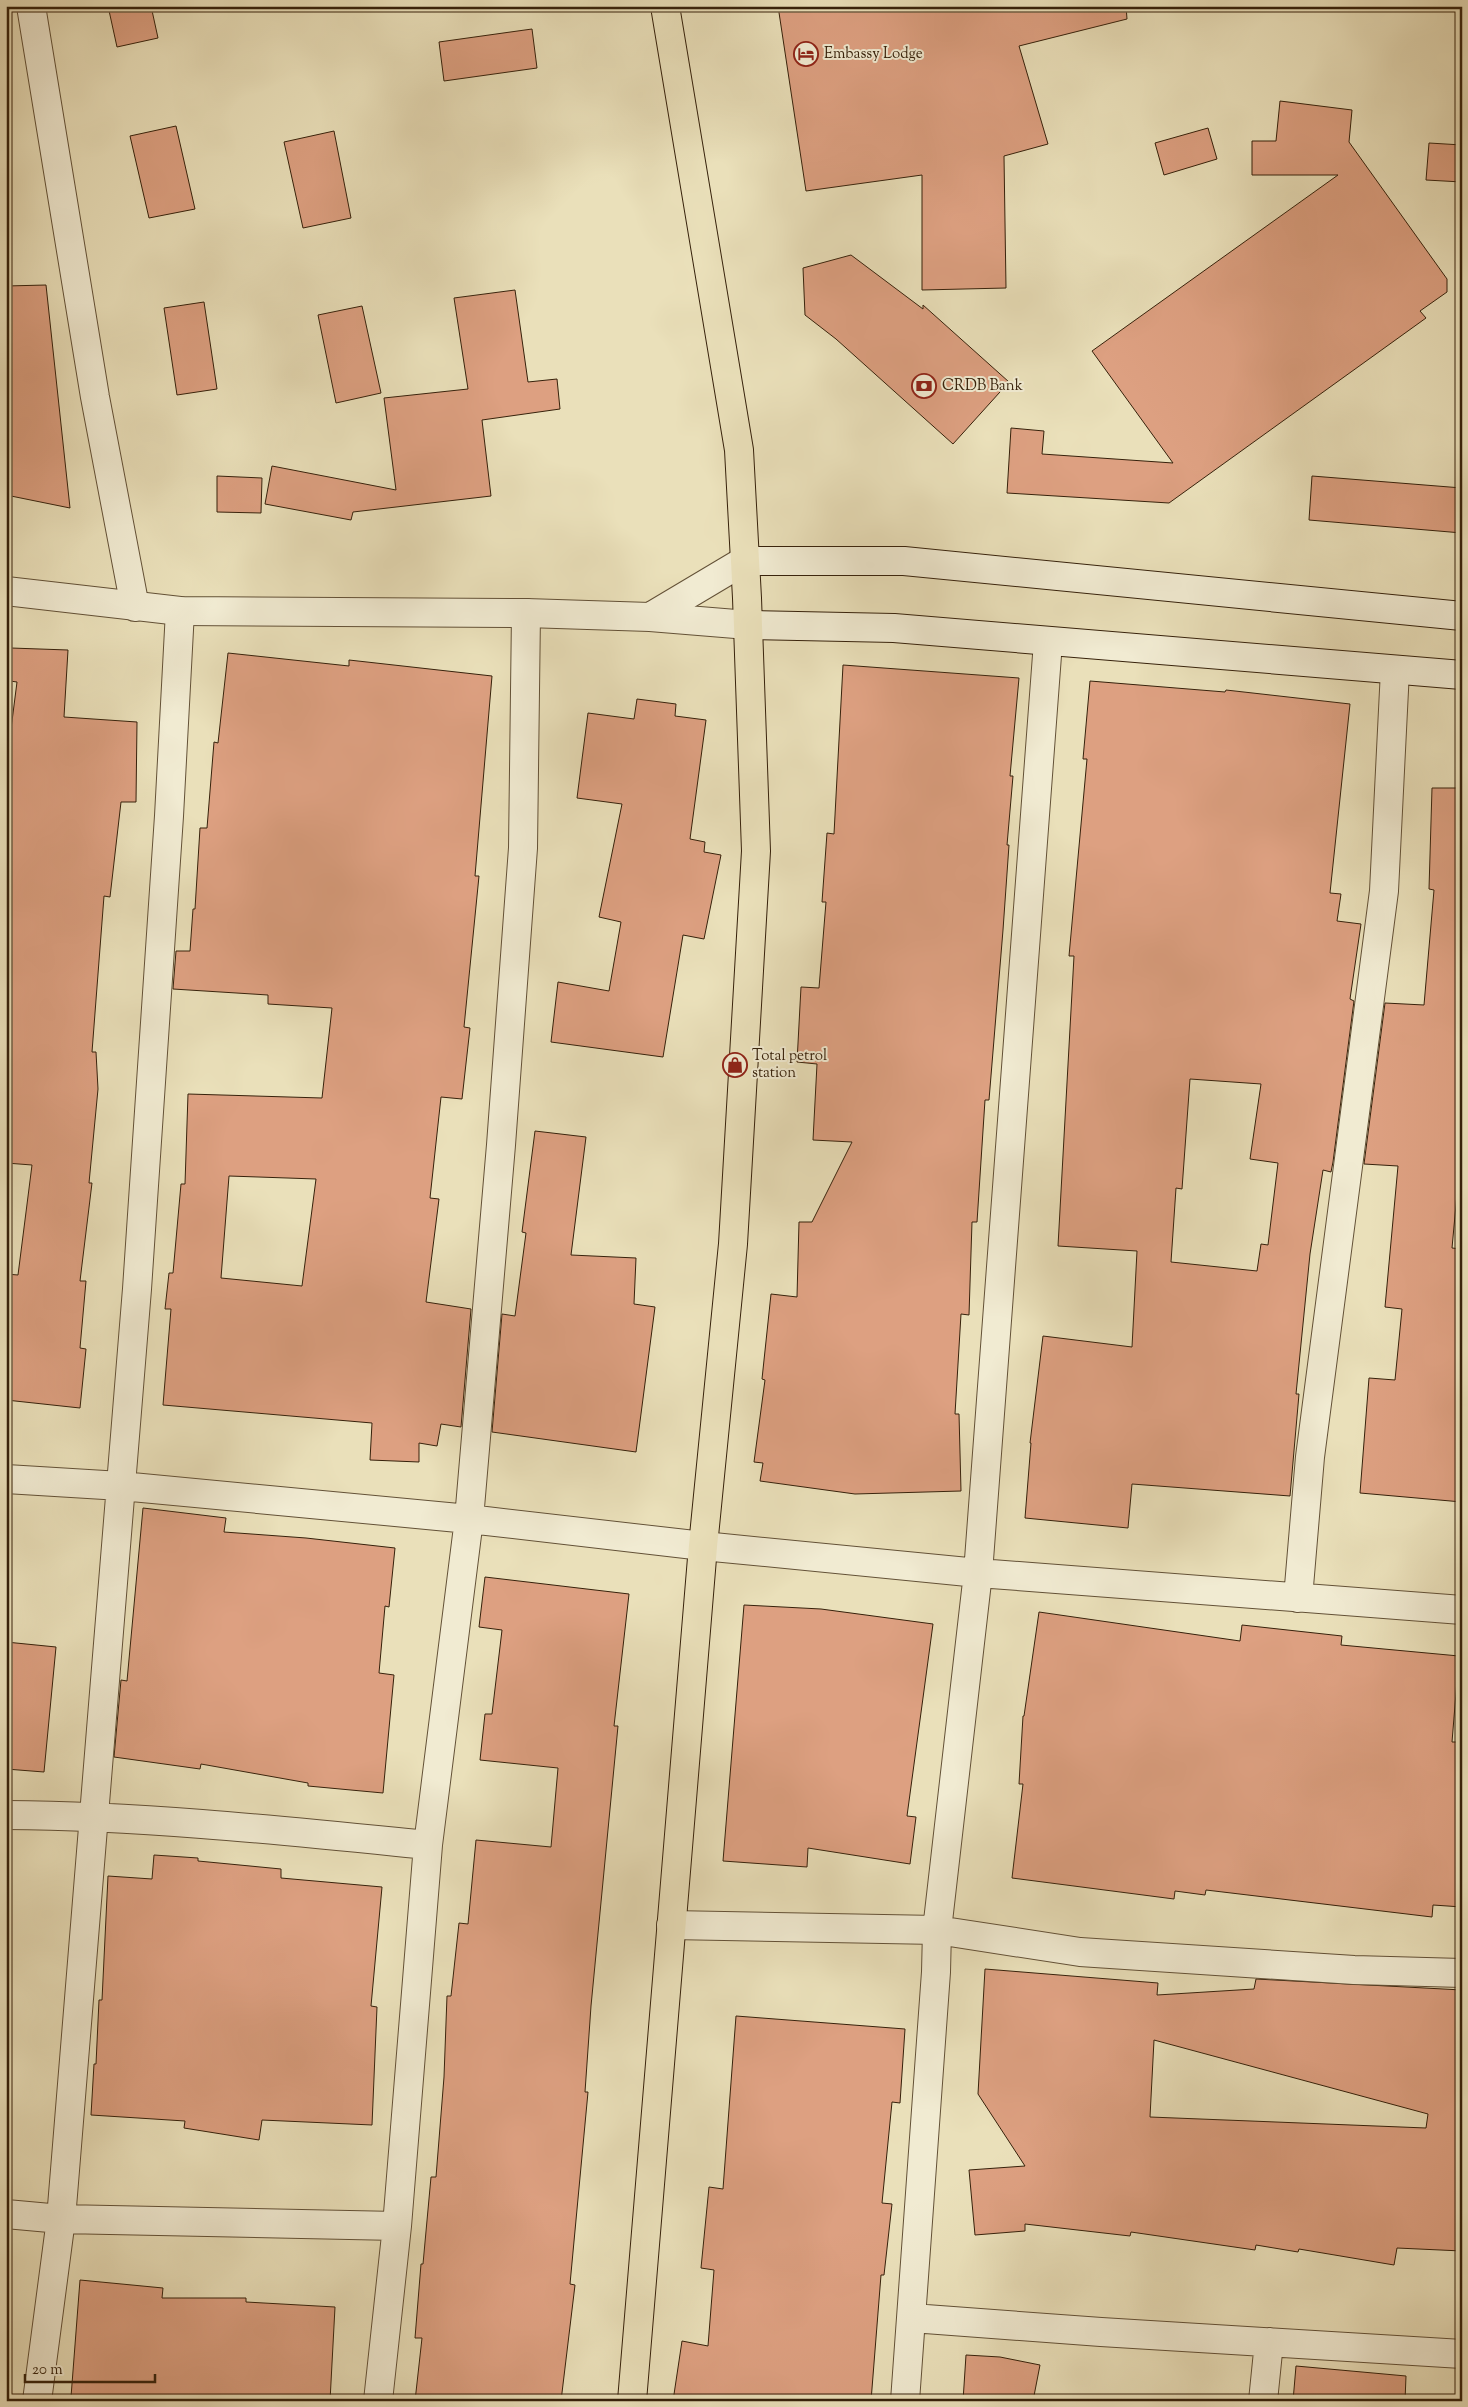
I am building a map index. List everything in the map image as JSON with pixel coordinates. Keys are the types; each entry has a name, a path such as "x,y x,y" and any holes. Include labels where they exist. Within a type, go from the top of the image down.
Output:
{"highway":[{"path":"632,2401 703,1546 733,1244 756,850 748,625 739,450 665,6"}],"street":[{"path":"31,6 95,397 135,608"},
{"path":"650,617 744,561 904,561 1462,616"},
{"path":"6,591 135,608 180,611 526,613 650,617 748,625 894,628 1462,675"},
{"path":"37,2401 61,2219 137,1289 169,816 180,611"},
{"path":"378,2401 397,2226 428,1845 469,1519 500,1155 522,848 526,613"},
{"path":"904,2401 912,2318 937,1930 978,1572 1048,642"},
{"path":"1298,1598 1310,1457 1384,890 1395,670"},
{"path":"6,1478 121,1486 469,1519 703,1546 978,1572 1462,1610"},
{"path":"6,1815 93,1816 287,1830 428,1845"},
{"path":"671,1925 937,1930 1080,1952 1354,1970 1462,1973"},
{"path":"6,2214 61,2219 397,2226"},
{"path":"912,2318 1462,2354"},
{"path":"1263,2401 1269,2342"}],"building":[{"path":"108,6 151,6 158,38 117,47"},
{"path":"778,6 1126,6 1127,19 1019,46 1048,144 1004,156 1006,288 922,290 922,175 806,191"},
{"path":"532,29 537,68 444,81 439,42"},
{"path":"1280,101 1352,110 1349,142 1447,279 1447,292 1420,311 1426,318 1169,503 1007,493 1011,428 1044,431 1042,454 1173,463 1092,351 1338,175 1252,175 1252,141 1276,141"},
{"path":"176,126 195,209 149,218 130,136"},
{"path":"1208,128 1217,159 1164,175 1155,143"},
{"path":"334,131 351,218 303,228 284,142"},
{"path":"1429,143 1462,145 1462,182 1426,180"},
{"path":"851,255 923,309 923,305 1009,382 953,444 836,339 805,315 803,268"},
{"path":"46,285 70,508 6,495 6,286"},
{"path":"515,290 528,382 557,379 560,409 482,420 491,496 353,512 351,520 265,504 272,466 396,490 384,398 468,389 454,298"},
{"path":"204,302 217,389 177,395 164,308"},
{"path":"362,306 381,393 336,403 318,315"},
{"path":"217,476 262,478 261,513 217,512"},
{"path":"1312,476 1462,488 1462,533 1309,520"},
{"path":"11,648 68,650 64,717 137,722 136,802 121,802 110,897 104,896 92,1052 96,1052 98,1089 89,1183 92,1183 80,1281 86,1281 80,1348 86,1349 80,1408 6,1400 6,1274 18,1275 32,1165 6,1163 6,768 17,682 10,681"},
{"path":"228,653 349,666 349,660 492,676 475,876 479,876 464,1027 470,1028 462,1099 441,1097 430,1198 439,1199 426,1302 471,1309 461,1427 441,1424 437,1446 419,1443 419,1462 370,1460 372,1423 163,1405 171,1309 165,1309 169,1273 173,1273 181,1184 185,1184 188,1094 322,1098 332,1008 268,1004 268,995 173,989 176,951 190,951 193,909 195,909 200,828 207,828 214,742 218,743","holes":["229,1176 316,1179 302,1286 221,1278"]},
{"path":"843,665 1019,678 1010,776 1013,776 1007,845 1009,845 989,1100 985,1100 977,1222 972,1222 969,1315 961,1314 955,1414 959,1414 961,1491 855,1494 760,1481 763,1463 754,1462 765,1380 762,1379 771,1294 797,1297 799,1222 812,1222 852,1142 813,1140 817,1064 797,1062 801,987 819,988 826,902 822,902 827,833 834,834"},
{"path":"1090,681 1225,692 1226,690 1350,704 1330,893 1341,894 1337,921 1361,924 1350,999 1354,1001 1333,1162 1331,1172 1323,1170 1310,1254 1296,1394 1299,1394 1290,1496 1132,1484 1128,1528 1025,1518 1030,1443 1043,1336 1132,1347 1137,1251 1058,1246 1074,956 1069,956 1087,759 1083,759","holes":["1190,1079 1261,1084 1250,1159 1278,1163 1268,1245 1261,1244 1257,1271 1171,1262 1176,1188 1182,1189"]},
{"path":"637,699 676,704 675,716 706,720 690,839 705,842 704,852 721,855 704,939 683,935 663,1057 551,1042 558,982 609,991 621,922 599,917 622,804 577,798 588,713 634,719"},
{"path":"1432,788 1462,788 1462,1184 1458,1183 1452,1248 1462,1249 1462,1502 1360,1493 1369,1378 1395,1380 1402,1309 1385,1307 1398,1166 1364,1164 1385,1003 1424,1005 1434,890 1429,889"},
{"path":"535,1131 586,1137 571,1255 636,1258 634,1304 655,1307 636,1452 492,1432 502,1314 515,1316 526,1233 522,1232"},
{"path":"143,1508 226,1518 224,1532 306,1538 395,1548 389,1607 385,1606 379,1673 394,1675 383,1793 308,1786 308,1783 201,1764 200,1769 114,1757 121,1680 127,1681"},
{"path":"485,1577 629,1594 614,1726 618,1726 591,2006 585,2092 588,2092 570,2284 575,2285 561,2401 415,2401 422,2338 415,2338 431,2177 436,2177 444,2077 447,1996 451,1996 459,1923 468,1924 476,1840 551,1847 558,1768 480,1760 485,1714 492,1714 502,1630 479,1627"},
{"path":"744,1605 821,1609 933,1624 907,1816 916,1817 910,1864 808,1848 807,1867 723,1861"},
{"path":"1039,1612 1240,1641 1242,1625 1342,1636 1341,1645 1459,1656 1452,1742 1462,1742 1462,1907 1433,1905 1432,1917 1206,1890 1205,1895 1175,1891 1174,1899 1012,1878 1023,1784 1019,1784 1023,1716"},
{"path":"6,1642 56,1647 44,1772 6,1769"},
{"path":"154,1855 198,1858 198,1861 281,1869 281,1878 382,1887 371,2006 377,2007 372,2125 262,2120 259,2140 184,2128 185,2121 91,2115 99,2000 102,2000 108,1876 152,1879"},
{"path":"985,1969 1158,1983 1157,1995 1254,1989 1256,1979 1462,1990 1462,2251 1397,2248 1394,2265 1299,2249 1298,2252 1256,2245 1255,2250 1131,2232 1130,2236 1025,2224 1025,2231 975,2235 969,2170 1025,2166 978,2094","holes":["1154,2040 1428,2114 1426,2128 1150,2117"]},
{"path":"736,2016 905,2029 900,2103 892,2102 882,2203 892,2204 884,2275 881,2275 871,2401 673,2401 682,2341 708,2346 714,2270 701,2268 709,2187 723,2189"},
{"path":"80,2280 163,2288 162,2298 246,2298 246,2302 335,2307 330,2401 120,2401 71,2397"},
{"path":"966,2355 1000,2357 1040,2365 1033,2401 963,2401"},
{"path":"1296,2366 1406,2376 1405,2401 1293,2401"}],"place":[{"name":"Embassy Lodge","path":"806,54"},
{"name":"CRDB Bank","path":"924,386"},
{"name":"Total petrol station","path":"735,1065"}]}
